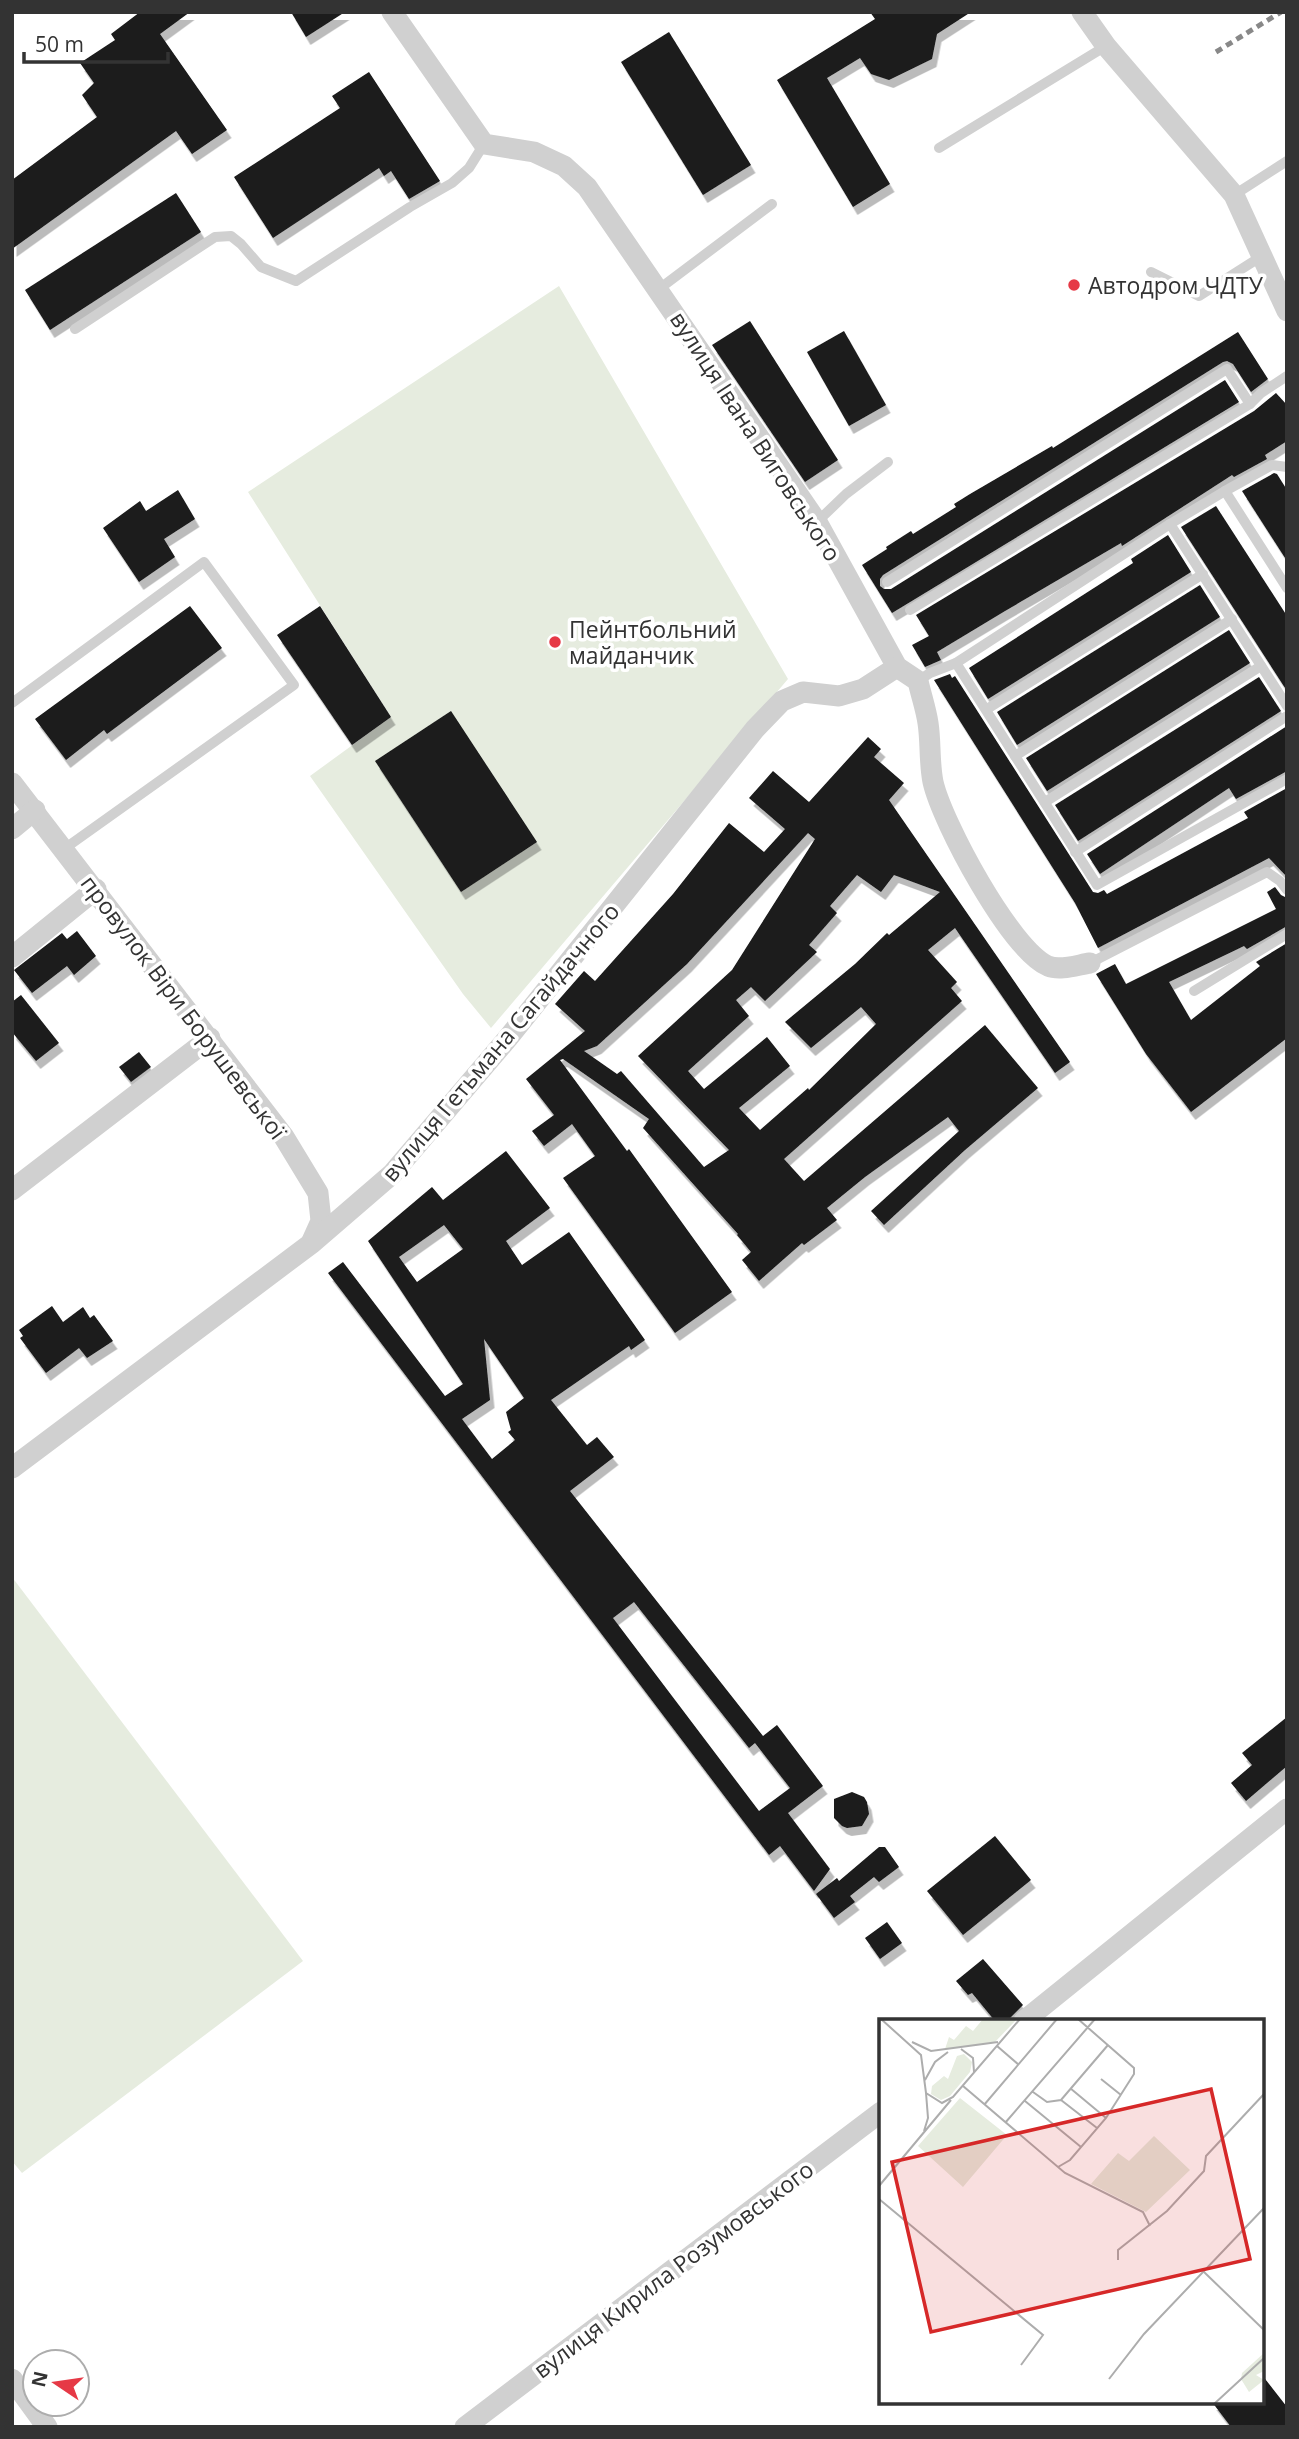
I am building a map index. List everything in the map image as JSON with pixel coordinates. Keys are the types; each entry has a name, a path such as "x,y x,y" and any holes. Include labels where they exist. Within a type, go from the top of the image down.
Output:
{"street":[{"path":"392,12 484,144"},
{"path":"1082,12 1106,46 1234,195 1287,311"},
{"name":"вулиця Івана Виговського","path":"484,144 534,152 564,166 587,187 817,522 897,667 918,681"},
{"name":"вулиця Гетьмана Сагайдачного","path":"12,1468 312,1243 369,1196 417,1148 755,729 782,701 803,692 839,696 863,689 897,667"},
{"path":"918,681 928,722 933,780 942,811 985,890 1019,942 1037,959 1050,967 1061,968 1090,963"},
{"name":"провулок Віри Борушевської","path":"12,783 284,1137 318,1193 321,1221 312,1243"},
{"path":"12,829 35,810"},
{"path":"12,957 96,889"},
{"path":"12,1190 210,1038"},
{"path":"1026,2019 1287,1809"},
{"name":"вулиця Кирила Розумовського","path":"466,2427 879,2114"},
{"path":"12,2379 47,2427"}],"lane":[{"path":"939,148 1106,46"},
{"path":"75,328 215,237 231,236 242,244 261,267 296,281 452,183 469,167 484,144"},
{"path":"1234,195 1287,161"},
{"path":"659,289 772,204"},
{"path":"1151,272 1199,296 1262,256"},
{"path":"887,582 1227,369 1250,404"},
{"path":"910,610 1250,404 1261,393 1287,376"},
{"path":"817,522 846,494 888,462"},
{"path":"918,681 956,663 1225,491 1272,465 1287,467"},
{"path":"1225,491 1287,588"},
{"path":"1170,524 1287,706"},
{"path":"12,703 204,562 294,685 64,849"},
{"path":"987,709 1203,574"},
{"path":"1015,756 1232,619"},
{"path":"956,663 1097,885 1287,779"},
{"path":"1045,802 1261,666"},
{"path":"1075,852 1287,716"},
{"path":"1090,963 1267,872 1287,890"},
{"path":"1194,991 1287,934"}],"shaded area":[{"name":"Пейнтбольний майданчик","path":"559,286 788,679 491,1028 463,994 310,776 391,717 248,492"},
{"path":"12,1577 303,1961 22,2173 12,2161"}],"building":[{"path":"140,12 190,12 160,34 227,130 192,154 176,131 12,249 12,180 97,117 82,95 94,83 80,63 115,40 111,34"},
{"path":"291,12 345,12 306,37"},
{"path":"870,12 971,12 937,34 932,59 889,80 871,74 860,58 827,78 890,184 853,207 777,80 875,19"},
{"path":"669,32 751,165 703,195 621,62"},
{"path":"369,72 440,181 409,199 391,171 384,176 379,168 273,238 234,177 340,108 332,96"},
{"path":"176,193 201,232 50,330 25,290"},
{"path":"750,321 838,460 805,482 712,345"},
{"path":"844,331 886,405 849,426 807,352"},
{"path":"1238,332 1268,379 1251,392 1233,364 1223,362 883,575 880,586 891,589 1225,380 1239,402 892,613 862,565 911,531 913,534 956,507 954,504 970,494 1052,446 1053,448"},
{"path":"1276,393 1287,405 1287,441 1265,455 1267,459 1234,477 1232,475 1122,546 1121,543 937,652 941,660 925,667 912,645 929,636 916,615 1254,411"},
{"path":"1274,473 1287,490 1287,561 1242,491"},
{"path":"178,490 195,519 164,539 175,557 139,582 103,528 140,501 146,511"},
{"path":"1216,506 1287,616 1287,691 1181,527"},
{"path":"1168,535 1191,572 988,699 969,668 1133,563 1131,559"},
{"path":"1200,585 1220,617 1017,745 997,712"},
{"path":"190,606 222,648 107,734 104,730 66,760 35,719"},
{"path":"320,606 391,717 352,745 277,635"},
{"path":"1229,630 1250,663 1047,791 1026,758"},
{"path":"950,674 952,678 955,676 1093,892 1104,890 1107,894 1248,818 1244,812 1287,788 1287,877 1269,858 1098,948 1075,903 934,680"},
{"path":"1259,677 1281,711 1078,841 1055,805"},
{"path":"451,711 537,842 461,892 375,761"},
{"path":"1287,726 1287,771 1236,799 1229,788 1100,874 1087,854"},
{"path":"868,737 881,749 874,757 904,783 889,800 1070,1062 1055,1073 955,928 928,950 957,982 951,988 962,1001 784,1159 804,1181 985,1025 1038,1088 965,1150 884,1225 871,1211 959,1131 948,1117 827,1208 837,1220 804,1245 802,1243 759,1281 742,1260 751,1252 738,1234 643,1128 649,1119 563,1059 560,1060 627,1151 629,1149 732,1292 675,1333 563,1178 595,1156 572,1124 544,1146 532,1131 554,1115 526,1079 585,1031 555,1004 584,971 595,981 673,894 729,823 764,852 785,829 749,798 773,771 809,802","holes":["808,833 815,839 732,970 638,1056 729,1150 704,1167 621,1071 617,1074 584,1051 597,1046 687,964","857,875 881,892 894,875 940,892 889,935 887,933 855,964 785,1022 811,1048 861,1007 876,1024 809,1090 808,1088 760,1130 739,1108 790,1066 767,1037 704,1089 688,1071 749,1016 736,1000 751,987 765,1001 817,952 809,945 837,913 830,906"]},
{"path":"1275,887 1287,898 1287,926 1247,949 1244,946 1169,982 1191,1020 1260,966 1256,962 1287,943 1287,1038 1191,1112 1146,1054 1096,974 1115,964 1126,984 1276,909 1267,892"},
{"path":"77,931 96,956 74,975 67,966 32,993 14,970 62,933 67,939"},
{"path":"21,995 59,1043 36,1061 12,1032 12,1002"},
{"path":"139,1052 151,1067 131,1082 119,1067"},
{"path":"506,1151 550,1208 506,1241 522,1265 569,1232 645,1340 631,1350 629,1346 551,1400 587,1445 597,1437 614,1457 570,1491 763,1736 777,1725 823,1786 788,1813 830,1869 814,1891 780,1846 769,1855 328,1273 343,1262 445,1396 463,1384 368,1241 432,1187 443,1200","holes":["444,1225 463,1249 417,1282 399,1257","484,1339 524,1398 506,1412 511,1430 508,1432 515,1440 492,1459 462,1419 490,1400","634,1602 749,1748 755,1743 790,1788 759,1811 613,1618"]},
{"path":"52,1306 63,1322 83,1307 90,1318 94,1315 113,1341 87,1358 79,1348 46,1373 20,1338 23,1336 19,1330"},
{"path":"1287,1717 1287,1766 1246,1801 1231,1783 1252,1765 1242,1753"},
{"path":"852,1792 864,1797 869,1814 862,1826 847,1828 834,1818 834,1799"},
{"path":"995,1836 1031,1880 963,1935 927,1891"},
{"path":"879,1847 885,1847 899,1867 879,1882 874,1877 850,1896 855,1902 834,1918 816,1894 837,1878 839,1881"},
{"path":"887,1922 902,1943 880,1959 865,1938"},
{"path":"983,1959 1023,2005 1009,2019 993,2019 972,1993 968,1995 956,1981"},
{"path":"1264,2378 1287,2407 1287,2427 1231,2427 1214,2404 1264,2404"}],"railway":[{"path":"1216,52 1281,12"}],"place":[{"name":"Автодром ЧДТУ","path":"1074,285"},
{"name":"Пейнтбольний майданчик","path":"555,642"}]}
